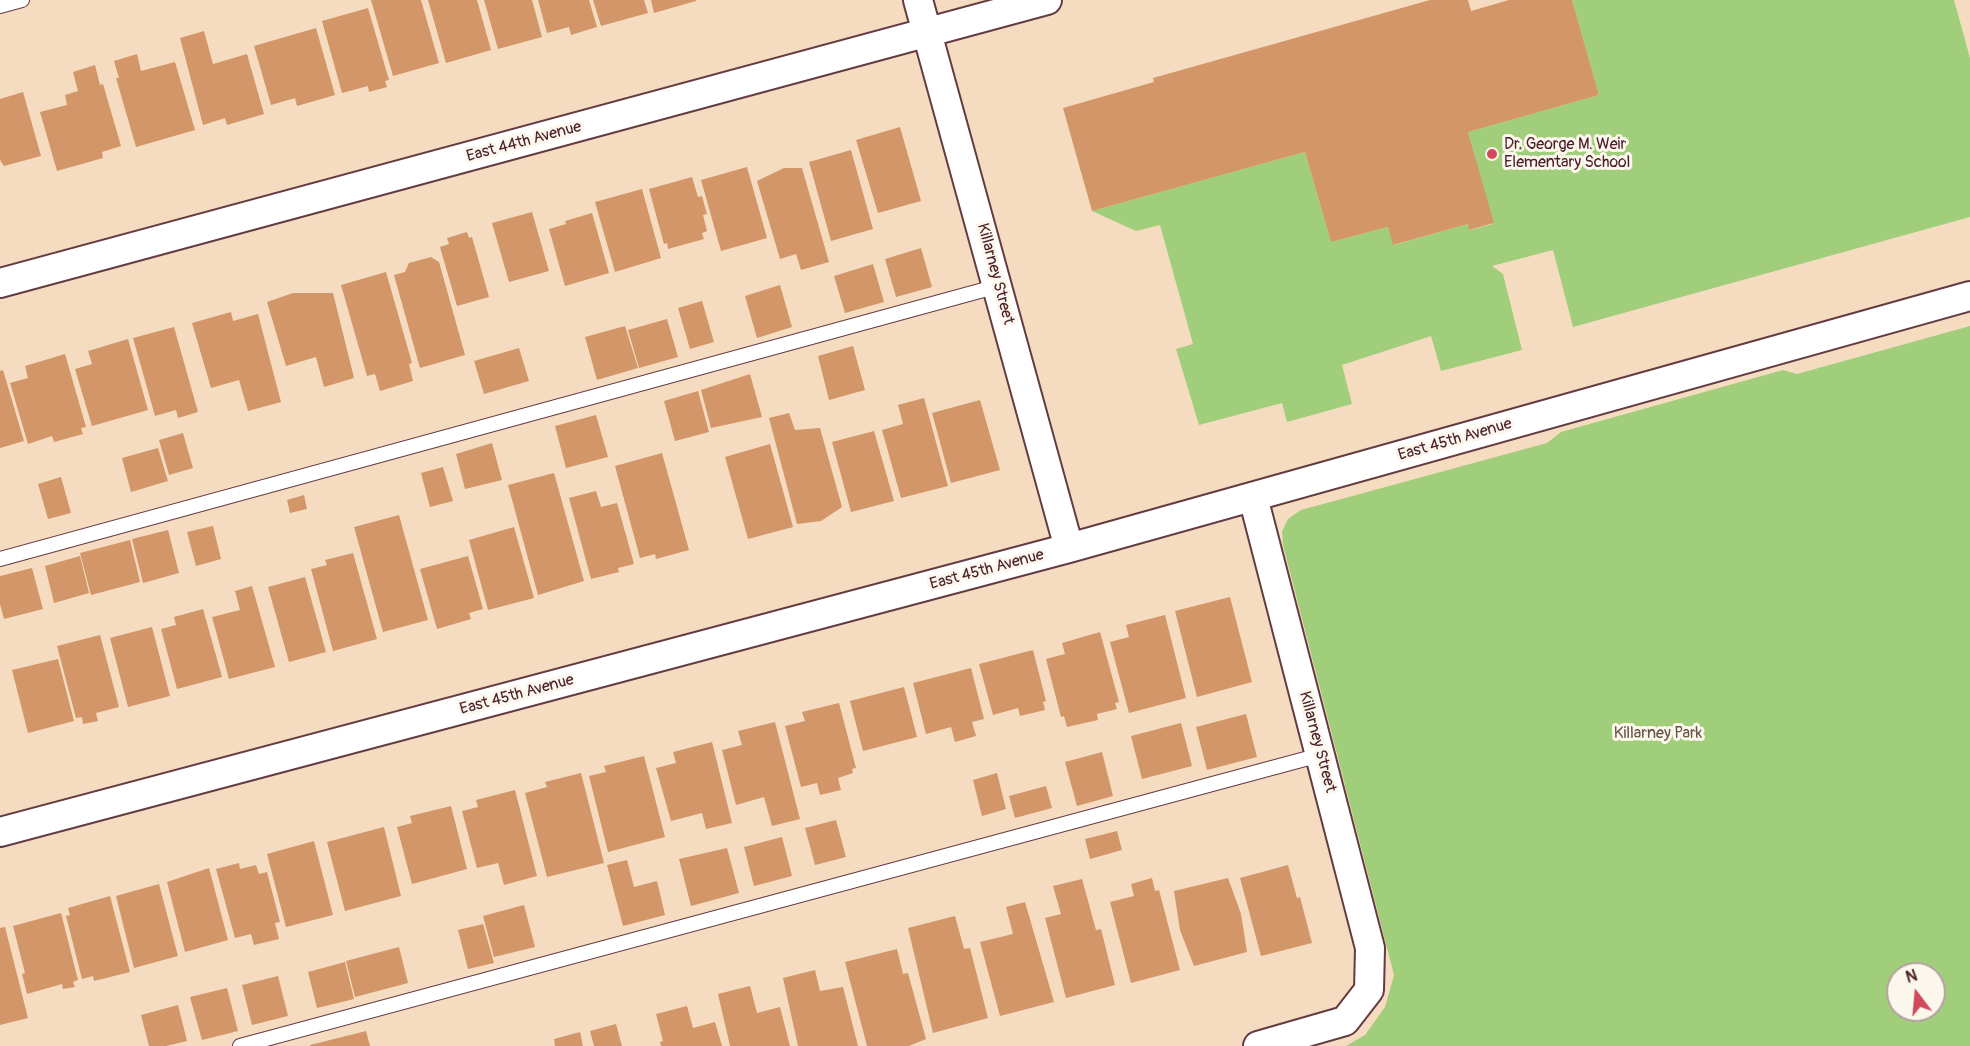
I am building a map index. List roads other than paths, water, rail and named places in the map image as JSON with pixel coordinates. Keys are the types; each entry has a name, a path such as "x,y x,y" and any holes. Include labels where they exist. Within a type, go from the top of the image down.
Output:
{"street":[{"name":"Killarney Street","path":"918,0 1069,548"},
{"name":"East 44th Avenue","path":"0,283 1047,0"},
{"name":"East 45th Avenue","path":"0,832 1069,548 1970,296"},
{"name":"Killarney Street","path":"1253,496 1371,948 1370,990 1345,1021 1258,1046"}],"lane":[{"path":"0,6 22,0"},
{"path":"0,559 998,286"},
{"path":"240,1046 1320,755"}],"place":[{"name":"Dr. George M. Weir Elementary School","path":"1492,154"}],"park label":[{"name":"Killarney Park","path":"1658,734"}]}
